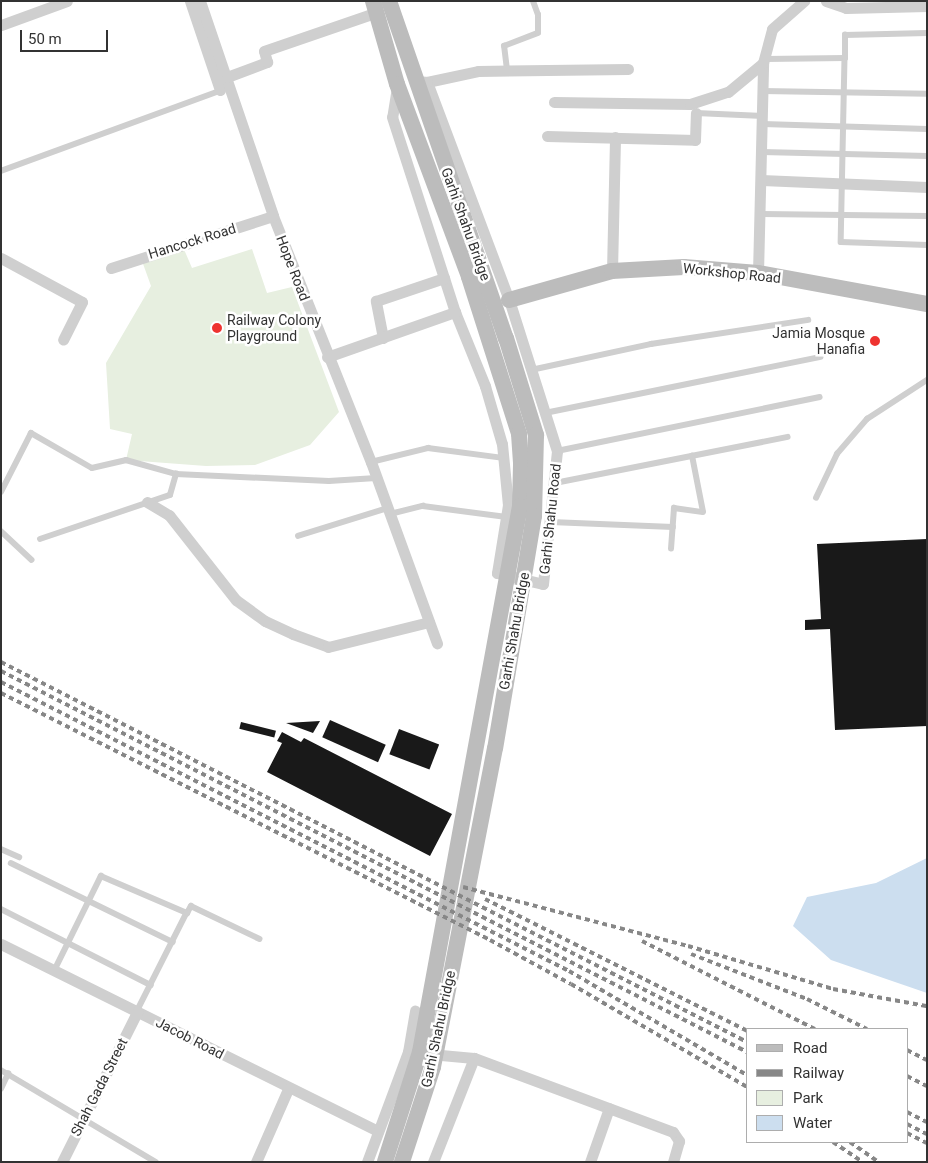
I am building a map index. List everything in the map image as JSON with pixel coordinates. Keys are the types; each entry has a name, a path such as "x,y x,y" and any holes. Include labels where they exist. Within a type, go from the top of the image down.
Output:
{"main road":[{"name":"Garhi Shahu Bridge","path":"380,5 422,82 425,108 536,435 534,516 493,758 433,1067 402,1162"},
{"name":"Garhi Shahu Bridge","path":"380,5 397,84 469,277 520,434 521,482 520,506 420,1052 385,1162"},
{"name":"Workshop Road","path":"509,300 612,271 684,267 758,273 927,304"}],"street":[{"path":"1,25 68,1"},
{"path":"190,1 226,85 267,62 264,51 380,5"},
{"name":"Hope Road","path":"200,1 226,85 273,216 327,357 371,462 437,643"},
{"path":"758,273 764,61 772,29 804,1"},
{"path":"826,1 846,8 927,6"},
{"path":"554,102 690,104 728,92 764,61"},
{"path":"422,82 478,71 628,69"},
{"name":"Garhi Shahu Road","path":"397,84 392,117 455,312 485,386 504,458 506,517 498,574 543,584 557,451 509,300 422,82"},
{"path":"546,136 695,140 696,113"},
{"path":"612,271 615,137"},
{"path":"761,180 927,187"},
{"name":"Hancock Road","path":"111,268 273,216"},
{"path":"1,258 82,302 63,340"},
{"path":"383,338 376,301 444,278"},
{"path":"327,357 455,312"},
{"path":"148,502 169,515 236,600 265,621 293,634 328,647 429,622"},
{"name":"Jacob Road","path":"1,944 288,1089 378,1132"},
{"path":"367,1162 408,1052 415,1011"},
{"name":"Shah Gada Street","path":"62,1162 137,1012"},
{"path":"408,1052 474,1058 677,1135 678,1148 673,1162"},
{"path":"433,1162 474,1058"},
{"path":"256,1162 288,1089"},
{"path":"590,1162 609,1108"}],"lane":[{"path":"507,70 504,46 538,33 538,15 533,1"},
{"path":"927,33 846,35 841,215 841,242 927,245"},
{"path":"764,61 845,58"},
{"path":"1,171 226,85"},
{"path":"763,91 927,94"},
{"path":"696,113 843,126 927,129"},
{"path":"762,152 927,156"},
{"path":"760,214 927,216"},
{"path":"531,370 651,344 808,320"},
{"path":"545,413 820,357"},
{"path":"816,498 837,454 867,419 927,380"},
{"path":"557,451 819,397"},
{"path":"1,492 31,432 92,468 126,460 176,474 329,481 376,478"},
{"path":"555,483 788,437"},
{"path":"371,462 428,448 504,458"},
{"path":"671,548 674,508 703,512 692,456"},
{"path":"40,539 170,495 176,474"},
{"path":"298,536 389,511 423,506 506,517"},
{"path":"551,522 673,527"},
{"path":"1,531 32,560"},
{"path":"1,849 19,857"},
{"path":"11,864 173,942"},
{"path":"54,972 101,876 187,913"},
{"path":"137,1012 191,906 260,938"},
{"path":"1,909 151,985"},
{"path":"1,1070 82,1120 156,1162"},
{"path":"1,1089 8,1074"}],"green space":[{"name":"Railway Colony Playground","path":"183,247 192,268 252,249 267,293 292,287 339,412 310,445 255,465 206,466 126,460 132,434 110,429 106,363 151,286 142,261"}],"water":[{"path":"927,858 927,993 831,960 793,926 807,897 876,883"}],"building":[{"path":"927,539 927,726 835,730 830,629 805,630 805,620 821,619 817,544"},
{"path":"330,720 386,745 378,762 322,737"},
{"path":"320,721 313,733 286,723"},
{"path":"241,722 276,731 274,738 239,729"},
{"path":"399,729 439,744 429,770 389,754"},
{"path":"282,732 301,742 304,738 452,814 430,856 267,772 282,743 277,741"}],"railway":[{"path":"1,662 746,1041"},
{"path":"1,671 746,1051"},
{"path":"1,682 569,971 746,1074"},
{"path":"1,693 490,940 571,984 746,1086"},
{"path":"463,887 688,946 833,989 927,1006"},
{"path":"485,899 746,1030"},
{"path":"642,941 813,1028"},
{"path":"691,954 807,999 865,1028"},
{"path":"908,1050 927,1060"},
{"path":"908,1076 927,1086"},
{"path":"908,1112 927,1122"},
{"path":"908,1124 927,1134"},
{"path":"908,1134 927,1143"},
{"path":"834,1143 863,1162"},
{"path":"851,1143 879,1162"}],"place":[{"name":"Railway Colony Playground","path":"217,328"},
{"name":"Jamia Mosque Hanafia","path":"875,341"}]}
